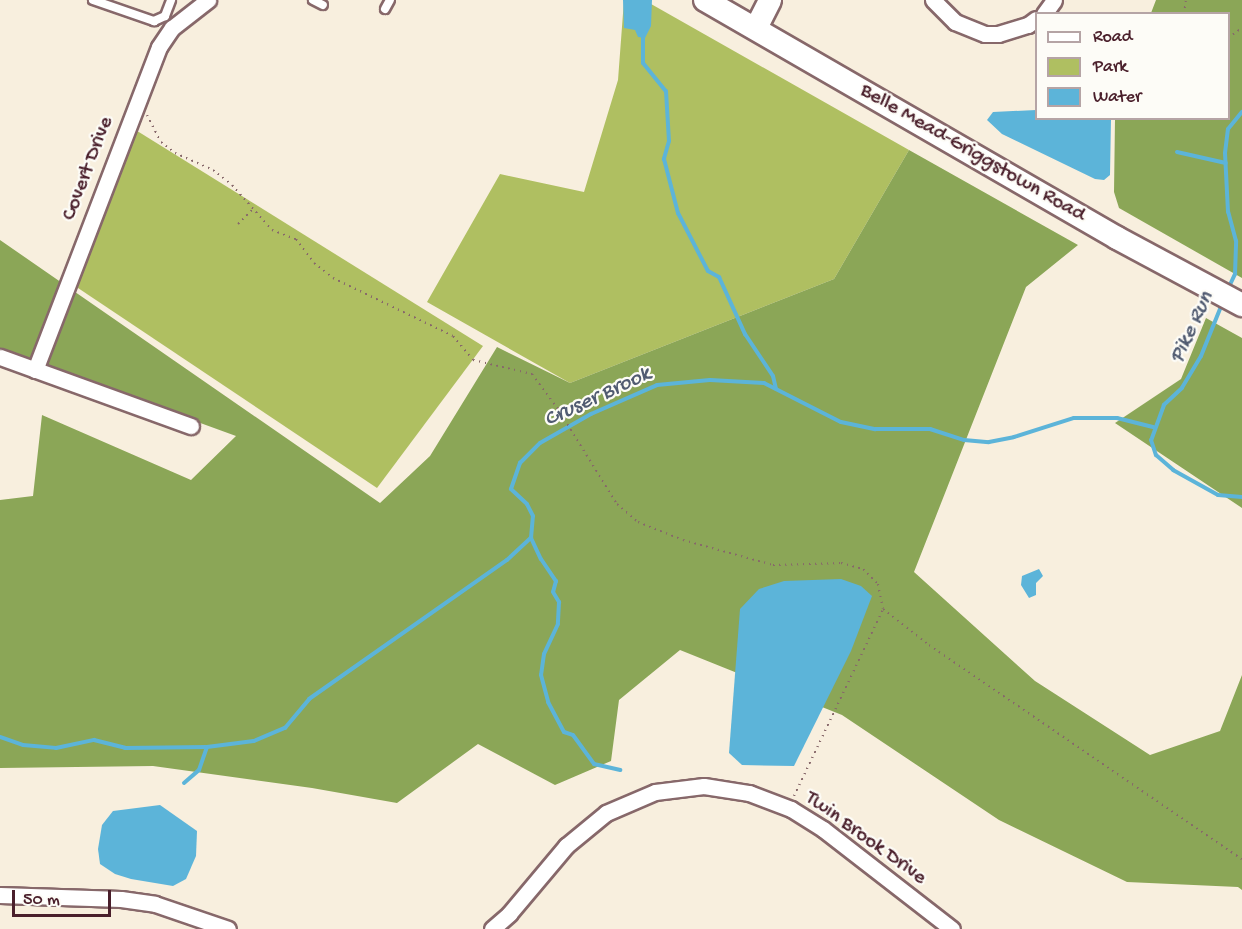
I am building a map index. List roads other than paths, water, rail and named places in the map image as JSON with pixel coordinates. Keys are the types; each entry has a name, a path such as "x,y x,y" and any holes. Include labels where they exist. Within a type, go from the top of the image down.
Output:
{"street":[{"name":"Covert Drive","path":"35,370 169,22 208,0"},
{"name":"Belle Mead-Griggstown Road","path":"705,0 1117,238 1239,303"},
{"path":"756,28 770,0"},
{"path":"933,0 955,22 985,34 998,34 1028,25 1035,20"},
{"path":"0,357 191,426"},
{"name":"Twin Brook Drive","path":"492,929 509,914 559,853 578,834 606,813 655,792 704,786 749,793 791,809 823,829 952,929"},
{"path":"0,894 132,900 154,904 228,929"}],"lane":[{"path":"93,0 154,21 169,22 171,0"},
{"path":"314,0 323,5"},
{"path":"385,9 390,0"}],"water":[{"path":"623,0 652,0 651,26 645,38 638,37 635,30 624,28"},
{"path":"1035,110 1035,120 1111,120 1110,175 1104,180 1095,179 1002,134 987,120 993,112"},
{"path":"1039,569 1043,576 1036,583 1036,595 1029,598 1021,585 1022,576"},
{"path":"841,579 861,586 872,596 851,651 794,766 742,765 729,753 740,609 759,589 784,581"},
{"path":"160,805 197,831 196,856 186,879 173,886 131,879 115,874 100,864 98,849 102,825 113,811"}],"waterway":[{"path":"643,34 643,63 666,91 669,141 664,159 678,213 708,271 719,277 745,334 773,376 776,389"},
{"name":"Pike Run","path":"1228,289 1235,274 1236,241 1228,212 1225,153 1228,129 1242,112"},
{"path":"1177,152 1226,163"},
{"name":"Pike Run","path":"1222,304 1201,356 1182,388 1164,405 1151,440 1156,455 1173,470 1218,495 1242,497"},
{"name":"Cruser Brook","path":"0,737 23,745 56,748 94,740 125,748 207,747 254,741 285,728 309,699 507,560 531,538 533,516 527,504 511,489 520,463 540,443 591,414 657,385 710,380 764,383 841,422 875,429 930,429 964,440 989,442 1014,437 1074,418 1117,418 1154,427"},
{"path":"531,538 541,559 556,581 553,592 559,602 558,624 544,654 541,675 548,702 564,732 573,735 594,764 620,770"},
{"path":"184,783 199,770 207,747"}]}
